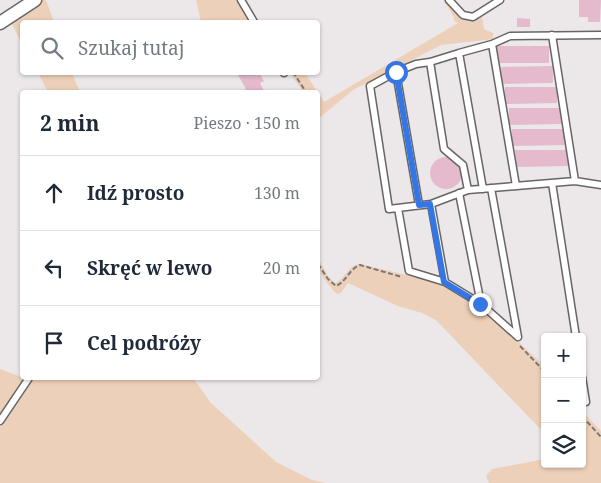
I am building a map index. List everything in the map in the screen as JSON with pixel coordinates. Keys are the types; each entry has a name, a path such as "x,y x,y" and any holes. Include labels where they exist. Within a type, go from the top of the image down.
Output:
{"street":[{"path":"0,22 35,0"}],"lane":[{"path":"240,0 253,20"},
{"path":"449,0 463,15 473,17 500,0"},
{"path":"552,35 575,181"},
{"path":"601,35 510,36 492,44 477,46 430,62 416,64 370,86 389,209 430,204 468,190 575,181 601,185"},
{"path":"492,44 516,186"},
{"path":"459,53 483,189"},
{"path":"430,62 444,149 463,165 468,190"},
{"path":"396,72 419,205"},
{"path":"552,183 575,333"},
{"path":"398,208 409,271 444,282 480,304 518,337 491,188"},
{"path":"459,193 480,304"},
{"path":"430,204 444,282"},
{"path":"0,421 28,380"}],"path":[{"path":"295,75 305,90"},
{"path":"320,267 328,279 336,286 354,268 360,265 409,279"},
{"path":"515,342 541,368"},
{"path":"586,420 601,437"}],"shaded area":[{"path":"40,0 46,0 53,20 20,20 20,40 11,22 0,30 0,26"},
{"path":"196,0 238,0 250,20 201,20"},
{"path":"443,0 446,0 457,14 465,18 475,19 482,17 484,29 493,33 493,39 441,45 353,90 320,117 320,96 324,102 458,23 454,21 454,17"},
{"path":"39,75 73,75 79,90 47,90"},
{"path":"291,75 306,75 316,90 302,90"},
{"path":"320,262 328,276 335,283 353,266 361,264 443,284 491,316 541,363 541,430 436,320 422,313 398,306 348,283 341,293 337,294 329,286 320,270"},
{"path":"0,369 20,376 20,380 23,380 0,413"},
{"path":"32,380 194,380 211,403 276,462 312,480 325,483 0,483 0,427"},
{"path":"586,415 601,431 601,483 489,483 486,476 492,469 541,460 541,468 586,468"}],"building":[{"path":"579,0 601,0 600,22 588,22 588,17 579,17"},
{"path":"517,18 530,19 530,27 517,27"},
{"path":"497,46 549,46 549,63 497,63"},
{"path":"553,66 553,83 501,84 501,67"},
{"path":"238,75 261,75 264,81 260,83 264,90 244,90 246,89"},
{"path":"505,87 557,87 557,103 505,104"},
{"path":"509,108 561,108 561,124 509,125"},
{"path":"512,129 564,129 565,145 512,146"},
{"path":"515,150 568,150 568,166 516,167"},
{"path":"446,157 452,158 457,162 461,167 461,179 457,184 452,188 446,189 440,188 435,184 431,179 430,173 431,167 435,162 440,158"}],"route":[{"path":"396,72 419,205 430,204 444,282 480,304"}]}
